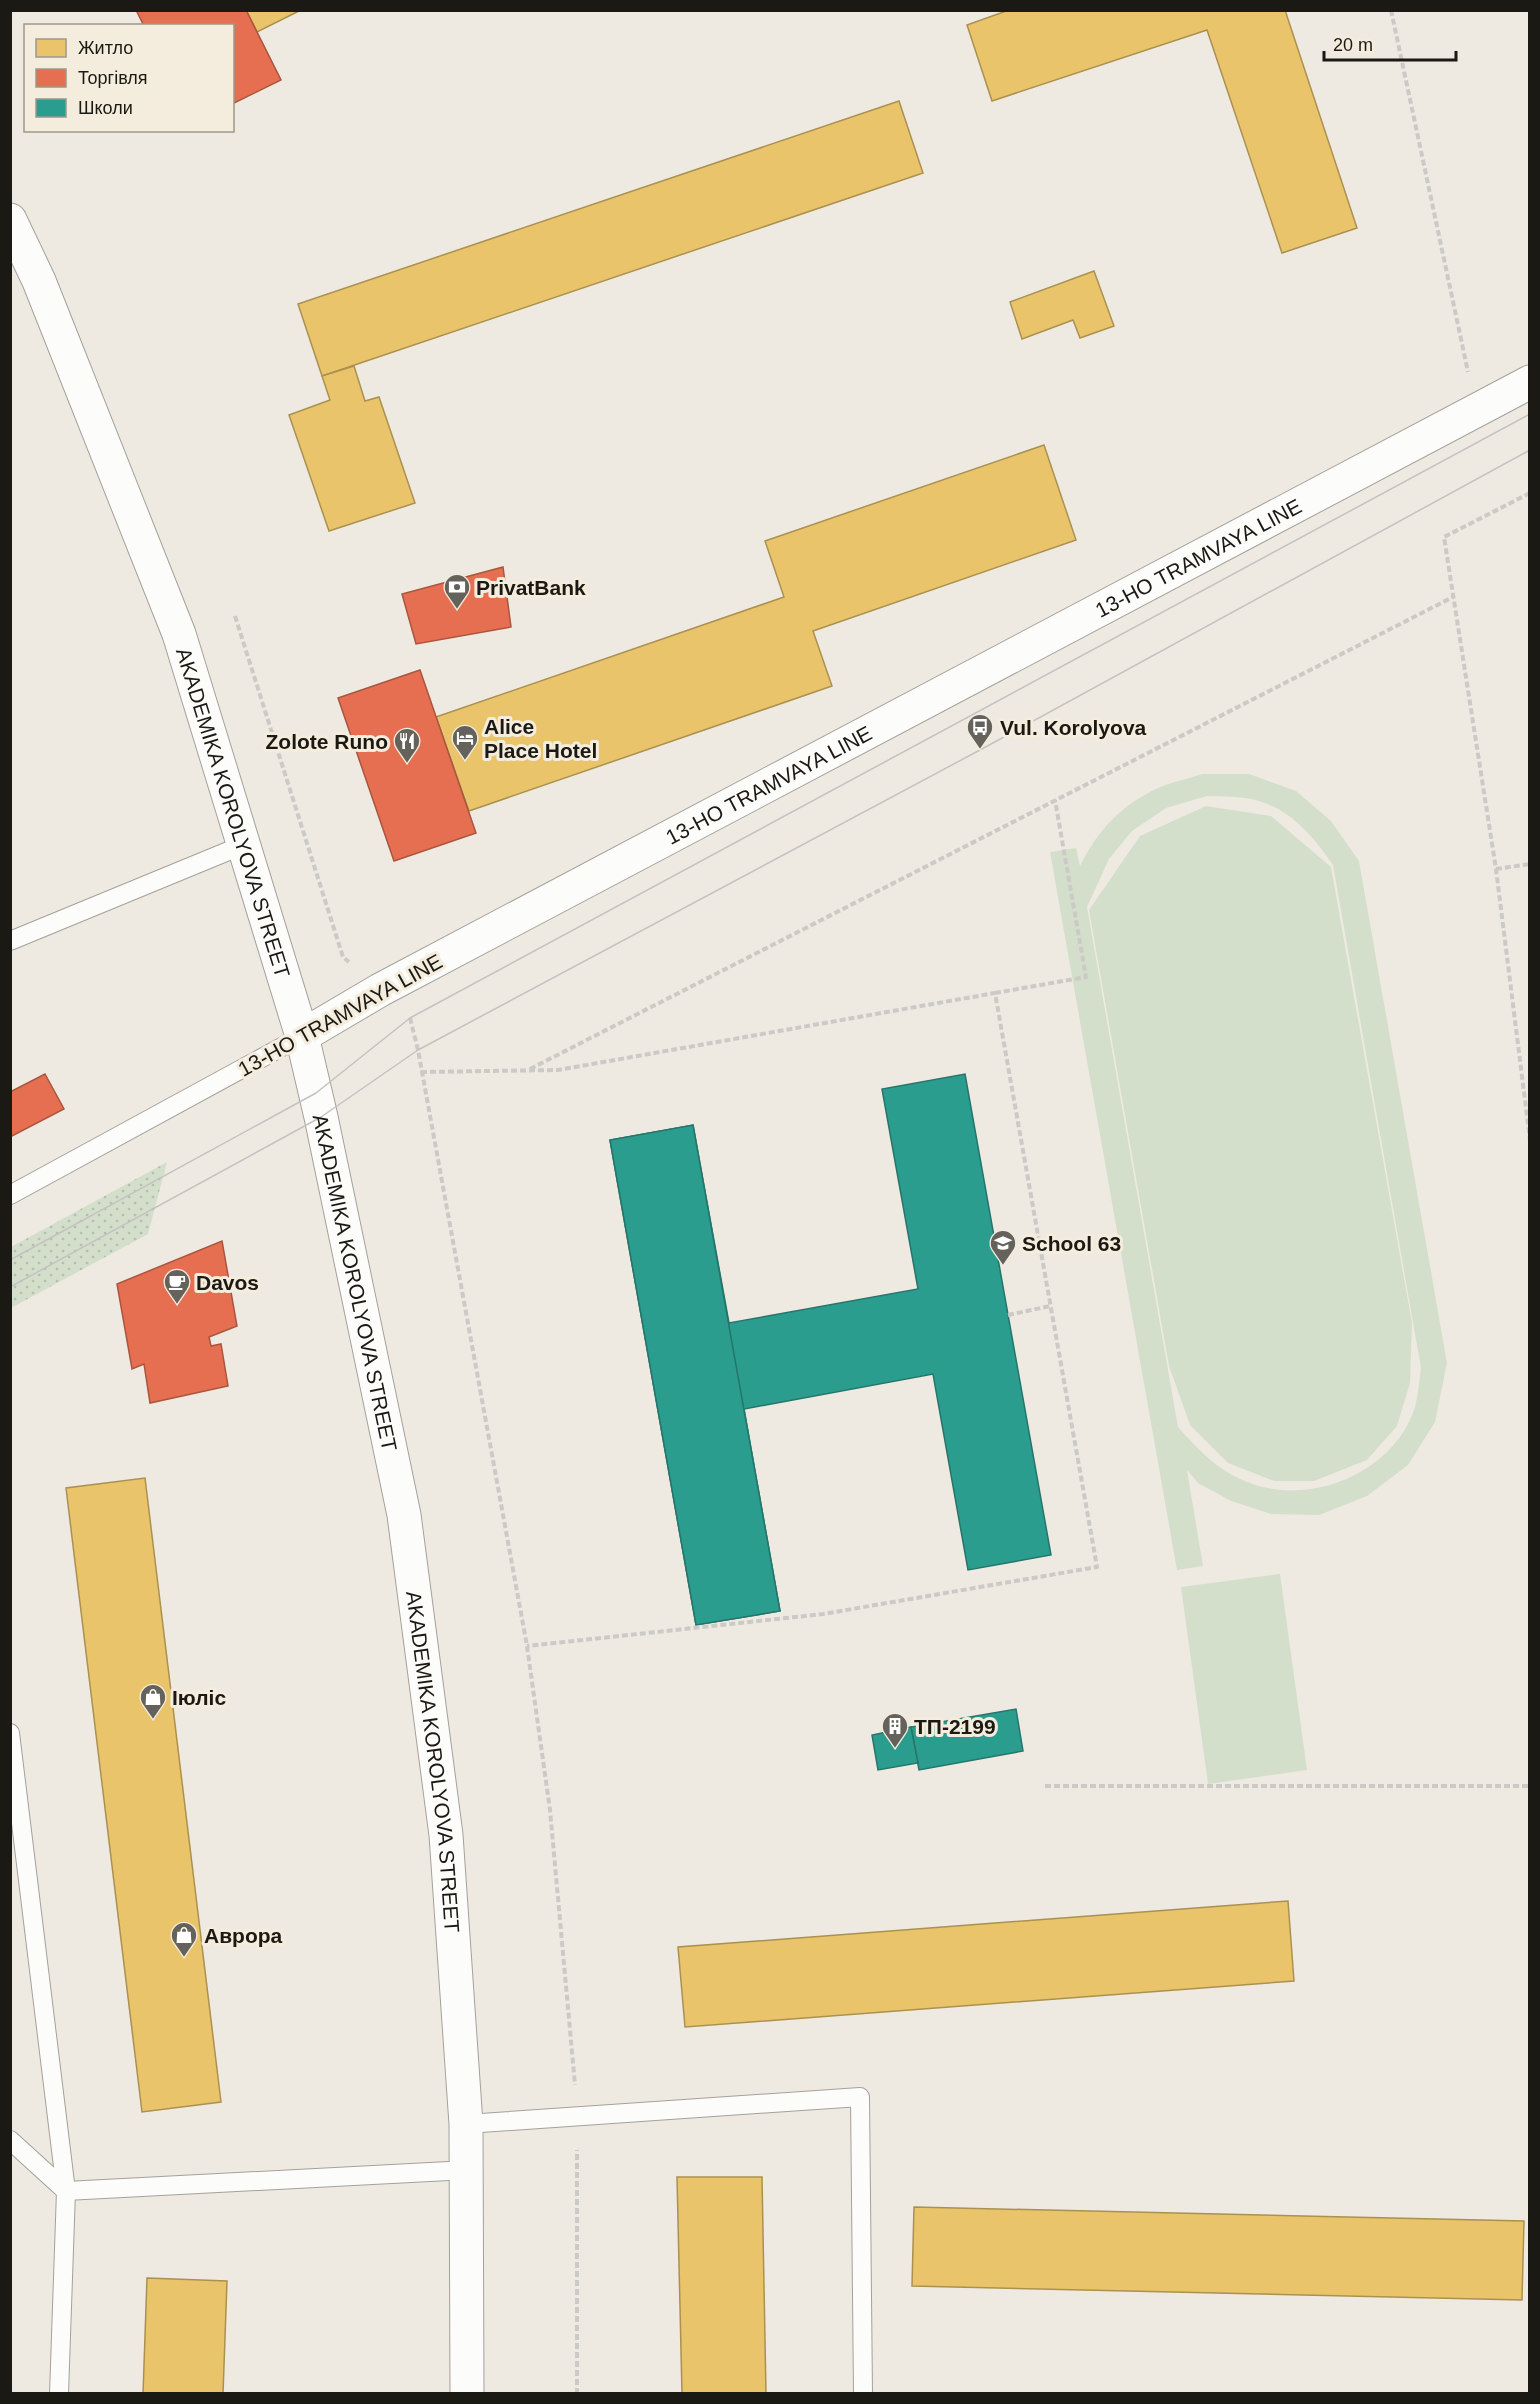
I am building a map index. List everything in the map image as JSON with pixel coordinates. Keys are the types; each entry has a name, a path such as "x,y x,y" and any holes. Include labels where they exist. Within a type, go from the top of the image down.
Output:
{"main road":[{"name":"AKADEMIKA KOROLYOVA STREET","path":"10,220 39,281 179,634 302,1036 324,1128 404,1515 446,1835 468,2170 467,2394"},
{"name":"13-HO TRAMVAYA LINE","path":"302,1036 380,990 1530,382"}],"lane":[{"path":"10,941 243,845"},
{"name":"13-HO TRAMVAYA LINE","path":"10,1195 302,1036"},
{"path":"10,1733 66,2191 59,2394"},
{"path":"466,2124 860,2097 863,2394"},
{"path":"10,2140 66,2191 468,2170"}],"path":[{"path":"1390,10 1477,410"},
{"path":"1530,493 1444,537 1496,869 1530,1140"},
{"path":"529,1069 1453,597"},
{"path":"235,616 343,957"},
{"path":"577,2394 577,2116 550,1810 527,1646 421,1072 558,1070 1086,977 1055,800"},
{"path":"1496,869 1530,864"},
{"path":"527,1646 823,1614 1097,1567 995,993"},
{"path":"1008,1315 1050,1306"},
{"path":"1045,1786 1530,1786"}],"green space":[{"path":"1202,774 1249,774 1296,791 1331,821 1359,861 1447,1363 1435,1422 1408,1465 1367,1496 1319,1515 1271,1514 1231,1501 1198,1483 1187,1470 1203,1566 1177,1570 1050,852 1076,848 1080,866 1103,830 1133,802 1158,788","holes":["1207,796 1245,798 1273,806 1306,831 1333,865 1421,1368 1413,1413 1401,1436 1383,1455 1362,1471 1338,1482 1313,1489 1287,1490 1261,1486 1236,1477 1198,1449 1178,1427 1087,907 1109,859 1132,831 1166,808"]},
{"path":"1206,806 1271,816 1331,867 1412,1323 1410,1383 1397,1426 1367,1460 1314,1481 1274,1481 1228,1463 1190,1425 1169,1366 1089,910 1140,836"},
{"path":"167,1162 148,1234 11,1308 11,1247"},
{"path":"1280,1574 1307,1770 1208,1784 1181,1587"}],"building: Житло":[{"path":"246,10 301,10 257,32"},
{"path":"1009,10 1285,10 1357,228 1282,253 1207,30 992,101 967,25"},
{"path":"899,101 923,173 322,376 298,304"},
{"path":"1094,271 1114,326 1080,338 1073,320 1022,339 1010,302"},
{"path":"354,366 365,401 379,397 415,503 329,531 289,415 330,400 322,376"},
{"path":"1044,445 1076,540 813,631 832,686 469,811 436,717 784,597 765,541"},
{"path":"145,1478 221,2102 142,2112 66,1488"},
{"path":"1288,1901 1294,1981 685,2027 678,1947"},
{"path":"677,2177 762,2177 766,2394 682,2394"},
{"path":"914,2207 1524,2221 1522,2300 912,2286"},
{"path":"147,2278 227,2281 223,2394 143,2394"}],"building: Торгівля":[{"path":"136,10 246,10 281,80 234,103 234,24 143,24"},
{"name":"PrivatBank","path":"503,567 511,627 416,644 402,594"},
{"name":"Zolote Runo","path":"420,670 476,833 394,861 338,698"},
{"path":"45,1074 64,1109 10,1137 10,1092"},
{"name":"Davos","path":"222,1241 237,1326 209,1337 211,1346 221,1344 228,1386 150,1403 144,1364 132,1369 117,1284"}],"building: Школи":[{"path":"965,1074 1051,1555 968,1570 933,1374 744,1409 780,1611 696,1625 610,1140 693,1125 729,1323 918,1289 882,1089"},
{"path":"693,1125 780,1611 696,1625 610,1140"},
{"path":"1016,1709 1023,1751 919,1770 911,1727"},
{"name":"ТП-2199","path":"911,1727 918,1763 878,1770 872,1735"}],"tram line":[{"path":"10,1260 316,1093 410,1018 1530,414"},
{"path":"10,1287 321,1117 418,1050 980,750 1530,450"}],"place":[{"name":"PrivatBank","path":"457,610"},
{"name":"Vul. Korolyova","path":"980,750"},
{"name":"Alice Place Hotel","path":"465,761"},
{"name":"Zolote Runo","path":"407,764"},
{"name":"School 63","path":"1003,1266"},
{"name":"Davos","path":"177,1305"},
{"name":"Іюліс","path":"153,1720"},
{"name":"ТП-2199","path":"895,1749"},
{"name":"Аврора","path":"184,1958"}]}
